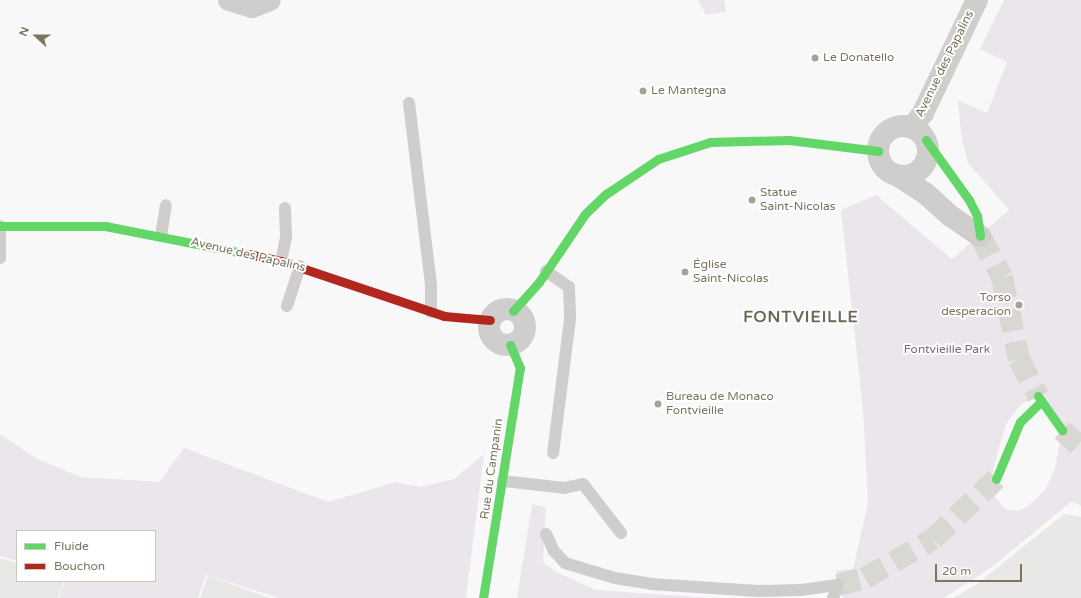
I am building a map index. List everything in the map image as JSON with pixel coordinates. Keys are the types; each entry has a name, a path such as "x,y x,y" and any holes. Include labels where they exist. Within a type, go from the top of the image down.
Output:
{"street":[{"path":"229,0 252,7 270,0"},
{"name":"Avenue des Papalins","path":"919,134 923,113 977,0"},
{"path":"896,127 919,134 969,200 977,216 980,236 952,217 925,193 884,166 878,151 884,136 889,131 896,127"},
{"path":"897,175 911,174 922,167 927,159 919,134"},
{"path":"514,311 546,272 563,244 585,214 606,194 658,159 710,142 796,141 878,151"},
{"name":"Avenue des Papalins","path":"0,226 105,226 161,236 300,266 431,312 458,318 490,320"},
{"path":"503,310 514,311 522,318 524,331 520,339 510,345 497,343 492,338 489,328 490,320 493,315 503,310"},
{"name":"Rue du Campanin","path":"483,598 520,368 510,345"},
{"path":"996,479 1020,422 1040,399 1062,430"}],"lane":[{"path":"409,103 431,285 431,312"},
{"path":"161,236 166,205"},
{"path":"281,261 286,237 285,208"},
{"path":"0,226 0,258"},
{"path":"286,306 300,266"},
{"path":"546,272 569,288 570,319 553,453"},
{"path":"503,481 564,488 583,484 621,533"},
{"path":"546,534 554,550 565,563 615,578 651,584 758,590 802,590 838,585 833,598"}],"shaded area":[{"path":"1064,514 1081,517 1081,598 953,598 977,584"},
{"path":"0,558 16,563 16,582 64,582 58,598 0,598"},
{"path":"208,576 270,598 200,598"}],"green space":[{"path":"698,0 724,0 726,12 706,15"},
{"name":"Fontvieille Park","path":"1004,0 1081,0 1081,506 1072,501 992,567 944,598 843,598 836,570 853,569 868,503 863,410 841,210 876,195 952,259 1009,210 968,163 961,134 958,100 987,113 1007,62 980,49","holes":["1044,395 1063,424 1055,469 1045,490 1027,507 1017,511 1005,509 996,498 993,469 1006,424 1021,404"]},
{"path":"0,434 35,458 80,477 159,482 184,448 328,502 396,482 420,487 454,479 484,454 466,598 279,598 206,575 198,598 59,598 65,582 156,582 156,530 16,530 16,561 0,556"},
{"path":"532,504 546,507 543,562 558,573 596,590 713,598 517,598"}],"tunnel":[{"path":"980,236 1002,277 1019,359 1038,396"},
{"path":"1062,430 1081,448"},
{"path":"838,585 865,578 933,539 996,479"}],"traffic: fast":[{"path":"513,311 539,282 585,214 606,194 658,159 710,142 789,140 878,151"},
{"path":"926,140 969,200 977,216 980,236"},
{"path":"0,226 105,226 248,254"},
{"path":"483,598 520,368 510,345"},
{"path":"1038,396 1062,430"},
{"path":"996,479 1020,422 1041,402"}],"traffic: jam":[{"path":"248,254 281,261 444,316 490,320"}],"place":[{"name":"Le Donatello","path":"815,58"},
{"name":"Le Mantegna","path":"643,91"},
{"name":"Statue Saint-Nicolas","path":"752,200"},
{"name":"Église Saint-Nicolas","path":"685,272"},
{"name":"Torso desperacion","path":"1019,305"},
{"name":"Bureau de Monaco Fontvieille","path":"658,404"}],"district":[{"name":"FONTVIEILLE","path":"801,317"}]}
